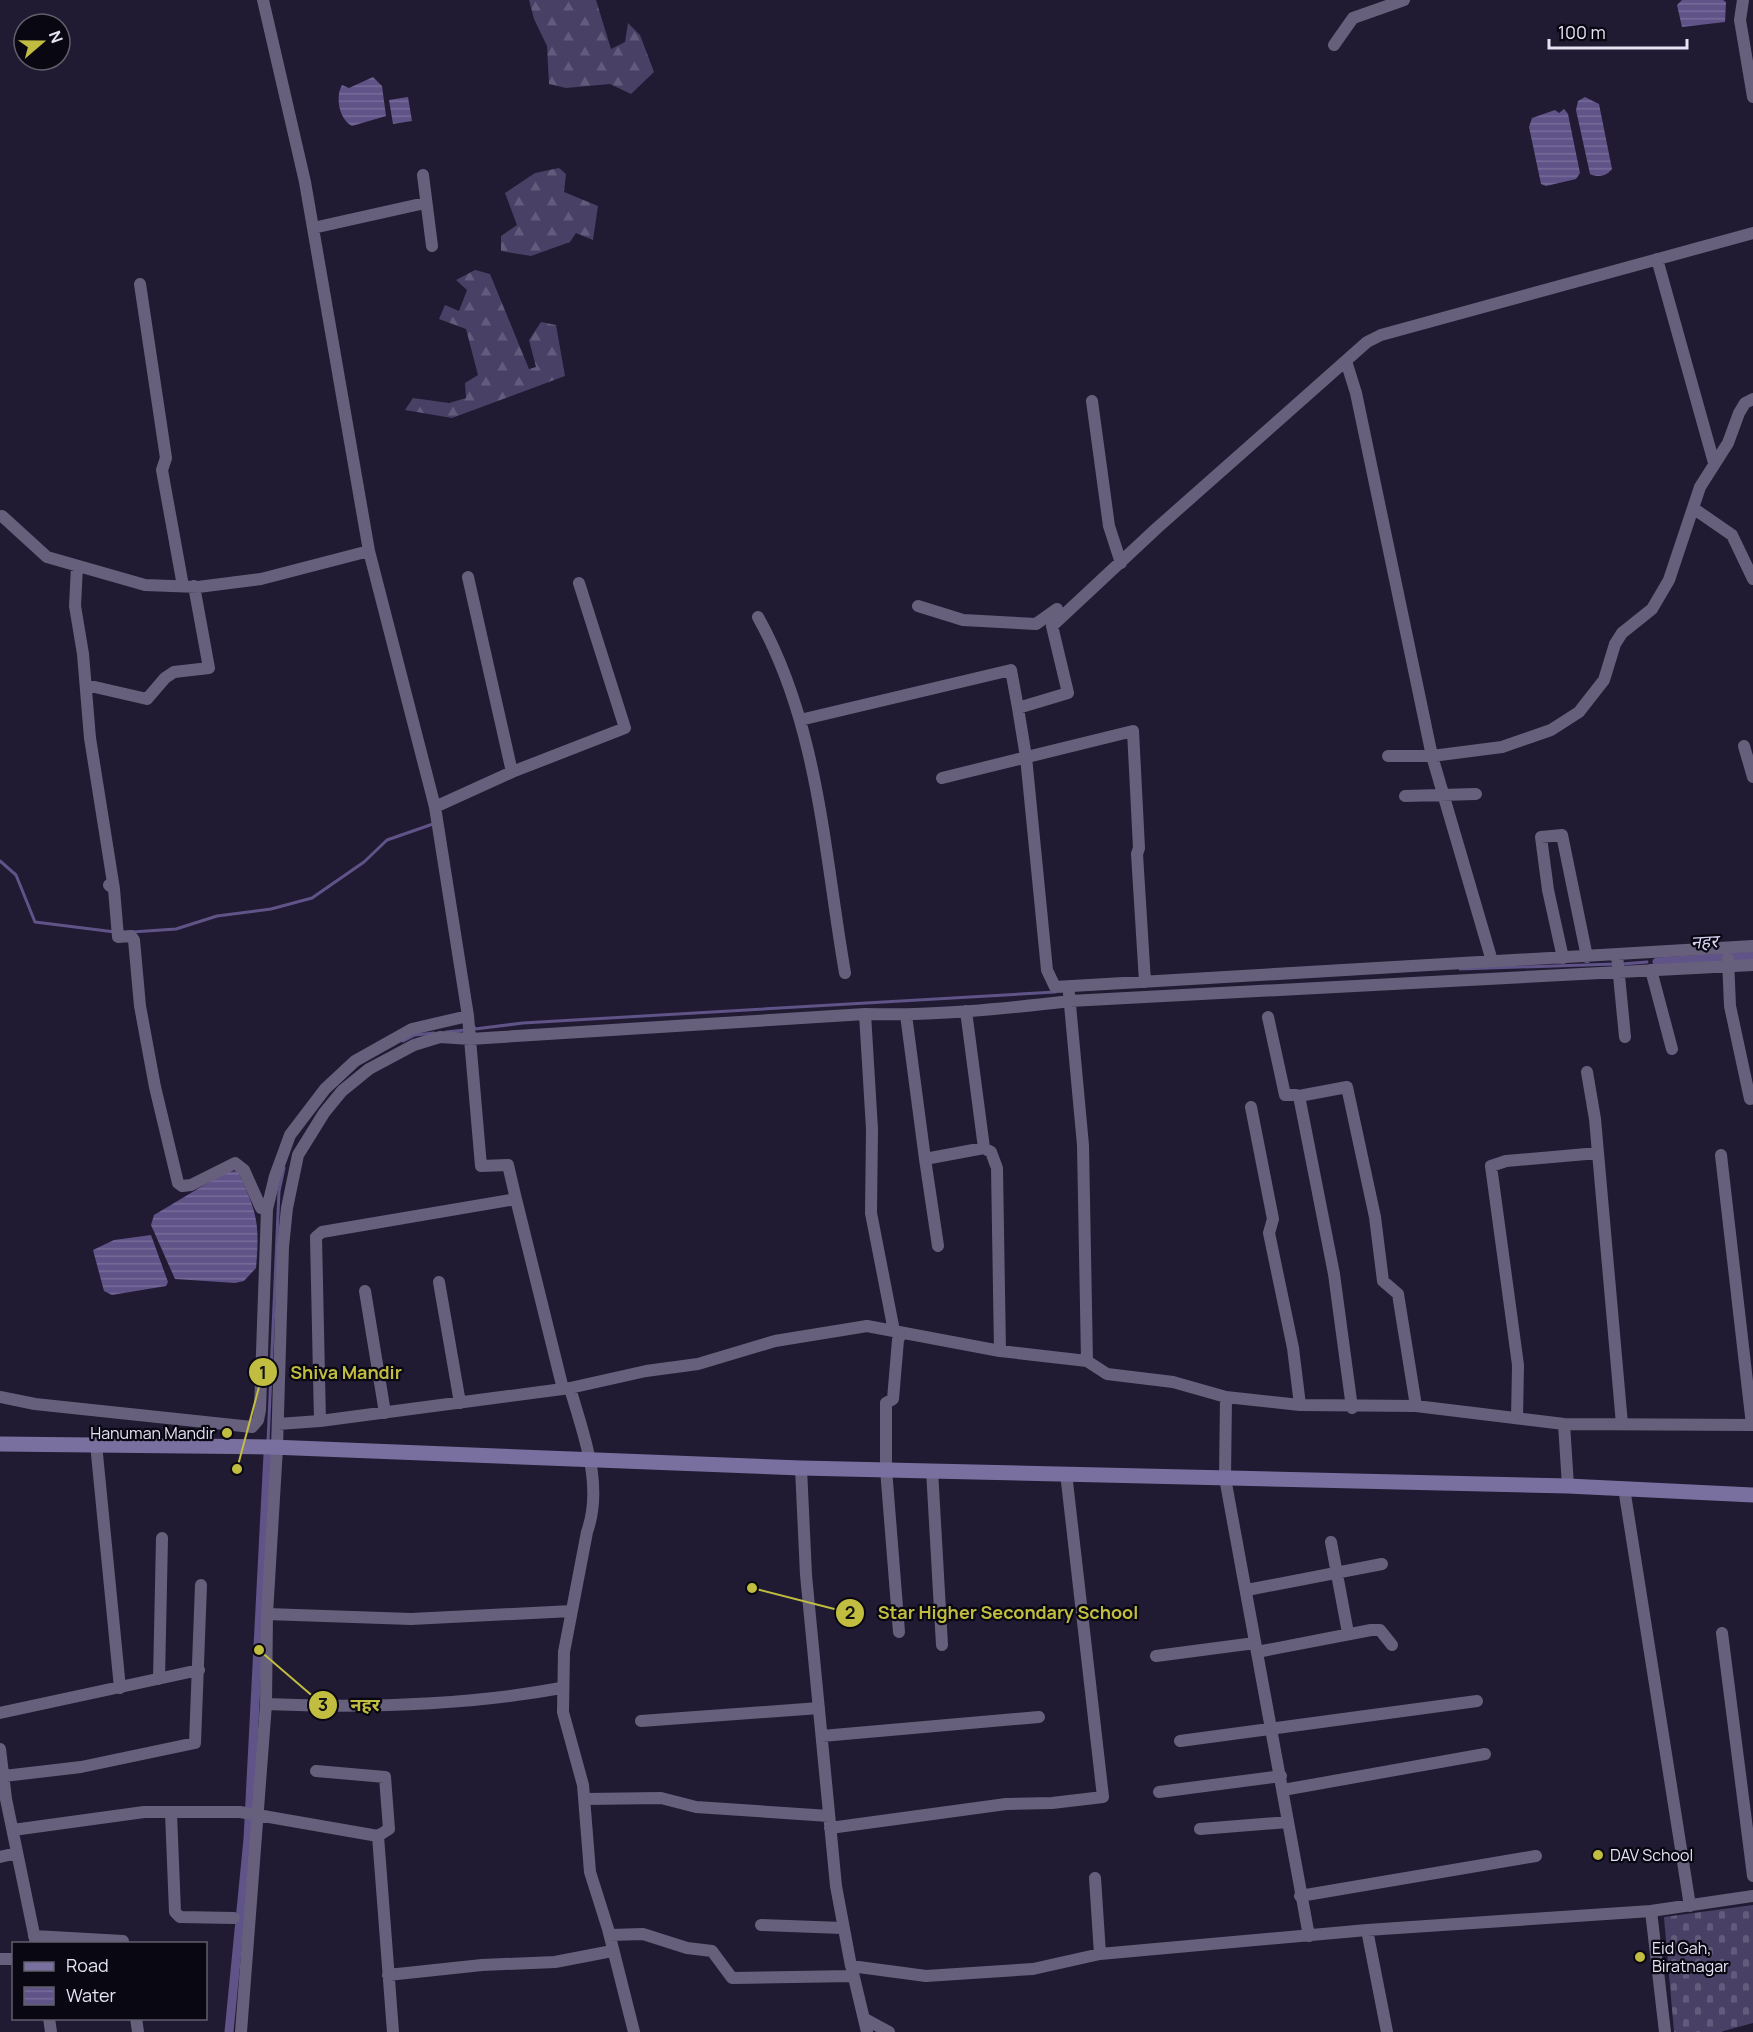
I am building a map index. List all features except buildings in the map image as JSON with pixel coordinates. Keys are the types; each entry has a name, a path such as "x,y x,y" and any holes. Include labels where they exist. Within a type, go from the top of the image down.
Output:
{"main road":[{"path":"0,1444 277,1448 801,1468 1568,1486 1753,1495"}],"street":[{"path":"264,0 305,182 369,551 435,807 468,1016 481,1166 508,1165 567,1389 591,1461 593,1515 587,1532 572,1611 561,1688 562,1712 573,1741 585,1799 590,1872 610,1935 612,1951 634,2032"},
{"path":"1334,45 1353,18 1404,0"},
{"path":"1743,0 1740,20 1753,97"},
{"path":"423,175 432,246"},
{"path":"313,228 425,203"},
{"path":"1018,708 1068,693 1052,626 1367,342 1381,335 1753,233"},
{"path":"1657,259 1714,463"},
{"path":"86,685 95,685 147,699 165,678 174,672 209,668 162,470 166,458 140,284"},
{"path":"1346,361 1356,393 1432,756 1492,961"},
{"path":"1388,756 1432,756 1502,747 1551,730 1579,712 1604,680 1615,644 1622,633 1652,609 1669,580 1700,487 1728,443 1745,403 1753,399"},
{"path":"1092,401 1109,526 1121,563"},
{"path":"1693,508 1732,535 1753,579"},
{"path":"2,516 47,557 145,585 189,586 261,579 369,551"},
{"path":"77,566 75,606 86,685 90,738 118,937 131,936 134,940 140,1006 155,1087 178,1183 182,1186 191,1185 235,1163 244,1170 261,1208 267,1209"},
{"path":"468,577 512,772"},
{"path":"435,807 512,772 625,728 579,583"},
{"path":"918,606 963,620 1036,624 1058,609"},
{"path":"758,617 777,651 800,720 818,789 845,973"},
{"path":"800,720 1011,670 1026,757 1047,970 1056,987 1070,995 1753,965"},
{"path":"942,778 1133,731 1139,848 1137,854 1145,982"},
{"path":"1744,746 1753,777"},
{"path":"1405,796 1476,794"},
{"path":"1563,958 1548,890 1541,837 1562,835 1587,957"},
{"path":"241,2032 266,1704 267,1614 277,1448 283,1247 287,1208 298,1155 342,1091 369,1069 414,1045 440,1037 470,1039 865,1014 906,1015 966,1011 1145,982 1753,946"},
{"path":"1728,949 1730,1006 1749,1075 1750,1099"},
{"path":"1617,955 1624,1037"},
{"path":"1651,970 1672,1048"},
{"path":"1070,995 1083,1146 1087,1360"},
{"path":"966,1011 984,1148"},
{"path":"865,1014 872,1129 871,1213 898,1333 893,1399 886,1403 886,1469 899,1632"},
{"path":"906,1015 938,1246"},
{"path":"0,1397 35,1404 252,1427 258,1420 260,1410 267,1209 275,1176 290,1135 298,1120 340,1074 356,1061 411,1029 468,1016"},
{"path":"1269,1017 1285,1095 1296,1095"},
{"path":"1587,1072 1598,1154 1622,1424"},
{"path":"1352,1408 1334,1274 1299,1096 1347,1087 1375,1217 1383,1281 1398,1294 1416,1407"},
{"path":"1251,1107 1273,1219 1269,1233 1293,1348 1300,1405"},
{"path":"925,1159 984,1148 991,1152 997,1168 999,1351"},
{"path":"1517,1419 1518,1365 1491,1167 1506,1161 1598,1154"},
{"path":"278,1424 320,1421 567,1389 646,1371 698,1364 775,1341 867,1326 999,1351 1087,1360 1107,1374 1173,1382 1226,1397 1352,1408 1416,1407 1564,1424 1752,1425 1721,1155"},
{"path":"320,1421 316,1237 322,1232 385,1220 516,1199"},
{"path":"439,1282 460,1403"},
{"path":"365,1291 385,1413"},
{"path":"1226,1397 1225,1478 1309,1936"},
{"path":"1564,1424 1568,1486"},
{"path":"96,1444 120,1688"},
{"path":"801,1468 806,1575 842,1928 867,2032"},
{"path":"932,1470 942,1646"},
{"path":"585,1799 662,1798 696,1807 830,1822 1006,1804 1052,1803 1103,1797 1066,1473"},
{"path":"1624,1488 1690,1906"},
{"path":"159,1679 162,1538"},
{"path":"1330,1542 1348,1633"},
{"path":"1247,1590 1382,1564"},
{"path":"4,1776 81,1767 195,1743 201,1585"},
{"path":"267,1614 411,1619 572,1611"},
{"path":"1156,1656 1256,1648 1380,1630 1392,1645"},
{"path":"1722,1633 1753,1876"},
{"path":"0,1713 199,1670"},
{"path":"266,1704 333,1707 485,1700 561,1688"},
{"path":"1180,1741 1478,1701"},
{"path":"641,1721 819,1708"},
{"path":"822,1736 1039,1717"},
{"path":"0,1749 4,1776 3,1800 13,1830 35,1940 123,1942"},
{"path":"1283,1790 1485,1754"},
{"path":"13,1830 144,1812 240,1812 378,1836 389,1828 385,1778 316,1771"},
{"path":"1160,1792 1281,1776"},
{"path":"171,1813 176,1912 180,1917 234,1918"},
{"path":"1200,1829 1287,1822"},
{"path":"378,1836 393,2032"},
{"path":"0,1857 18,1853"},
{"path":"1300,1896 1536,1856"},
{"path":"1095,1878 1101,1954"},
{"path":"610,1935 643,1934 687,1948 712,1951 732,1978 852,1971 926,1976 1033,1969 1101,1954 1367,1930 1651,1911 1753,1896"},
{"path":"1651,1911 1665,2032"},
{"path":"761,1925 842,1928"},
{"path":"1367,1930 1387,2032"},
{"path":"388,1975 482,1965 555,1962 612,1951"},
{"path":"865,2019 889,2032"}],"green space":[{"path":"529,0 596,0 611,49 625,42 628,23 640,35 654,72 631,94 610,84 566,88 549,84 547,46 534,19"},
{"path":"559,168 566,174 564,192 598,206 593,240 576,233 570,242 531,256 501,251 501,236 517,225 505,193 535,173"},
{"path":"475,270 490,274 529,369 536,367 529,340 541,322 556,325 565,376 452,418 405,410 413,398 449,403 466,398 465,383 478,375 466,329 439,319 445,305 459,311 467,290 456,280"},
{"path":"1753,1905 1753,2023 1720,2032 1674,2032 1664,1917"}],"water":[{"path":"1682,0 1723,0 1726,2 1725,22 1682,27 1677,5"},
{"path":"373,77 382,86 386,116 352,126 341,113 339,95 342,85 349,88"},
{"path":"408,97 412,121 393,124 389,100"},
{"path":"1585,97 1599,104 1612,169 1602,176 1590,174 1576,110 1578,101"},
{"path":"1564,109 1568,114 1580,173 1576,179 1546,186 1541,184 1529,127 1532,118 1555,110 1559,113"},
{"path":"238,1171 256,1218 258,1239 256,1268 244,1281 235,1283 175,1279 151,1225 154,1215 226,1172"},
{"path":"151,1235 168,1282 166,1286 112,1295 104,1291 93,1250 114,1240"}],"waterway":[{"path":"132,932 176,929 217,916 271,909 312,898 364,862 387,840 433,824"},
{"path":"0,861 16,875 35,922 115,932"},
{"name":"नहर","path":"1657,962 1753,956"},
{"path":"1622,964 1647,962"},
{"path":"1460,969 1615,964"},
{"path":"474,1027 475,1029 523,1023 1055,992"},
{"path":"446,1032 465,1030"},
{"path":"403,1041 415,1035 434,1033"},
{"path":"268,1442 279,1191 284,1168"},
{"name":"नहर","path":"229,2032 248,1839 268,1454"}],"place":[{"name":"Hanuman Mandir","path":"227,1433"},
{"name":"Shiva Mandir","path":"237,1469"},
{"name":"Star Higher Secondary School","path":"752,1588"},
{"name":"नहर","path":"259,1650"},
{"name":"DAV School","path":"1598,1855"},
{"name":"Eid Gah, Biratnagar","path":"1640,1957"}]}
